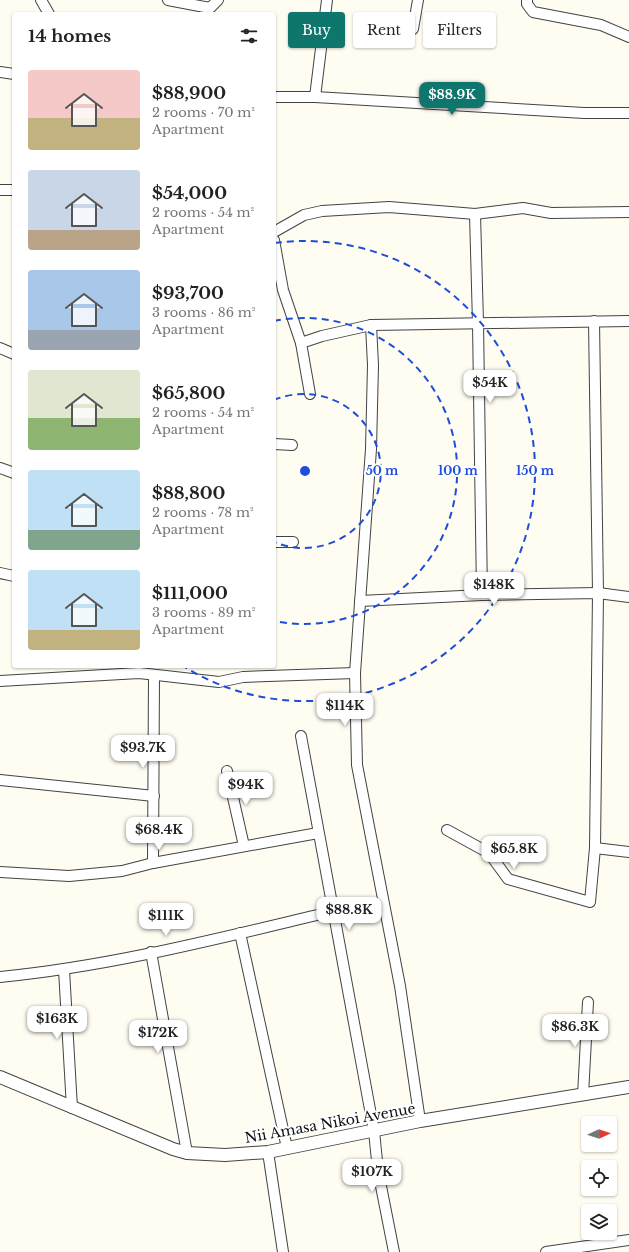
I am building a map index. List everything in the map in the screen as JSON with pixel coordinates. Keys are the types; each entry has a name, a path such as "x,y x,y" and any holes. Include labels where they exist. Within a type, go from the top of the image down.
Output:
{"street":[{"path":"41,0 48,12"},
{"path":"168,0 210,8 218,0"},
{"path":"316,96 328,0"},
{"path":"415,22 418,0"},
{"path":"527,0 527,4 533,12 601,25 629,37"},
{"path":"0,72 12,74"},
{"path":"276,97 316,96 584,113 629,113"},
{"path":"0,190 12,190"},
{"path":"276,231 304,215 322,210 389,207 475,214 523,208 551,213 629,212"},
{"path":"475,214 482,595"},
{"path":"276,251 283,290 301,343 310,394"},
{"path":"447,830 489,853 508,879 590,902 595,848 598,593 594,321"},
{"path":"301,343 322,336 371,325 629,321"},
{"path":"371,325 373,365 371,449 355,673 357,766 400,986 420,1121"},
{"path":"0,348 12,353"},
{"path":"276,444 292,445"},
{"path":"0,468 12,472"},
{"path":"276,542 293,542"},
{"path":"0,573 12,576"},
{"path":"360,601 482,595 598,593 629,597"},
{"path":"0,681 139,669 154,675 219,682 243,676 355,673"},
{"path":"153,863 154,675"},
{"path":"301,736 374,1131 378,1171 394,1252"},
{"path":"227,771 244,846"},
{"path":"0,780 154,796"},
{"path":"0,872 69,876 122,871 153,863 318,833"},
{"path":"595,848 629,852"},
{"path":"0,977 64,970 240,933 334,911"},
{"path":"240,933 287,1148"},
{"path":"151,952 187,1152"},
{"path":"64,970 72,1108"},
{"path":"583,1095 588,1002"},
{"name":"Nii Amasa Nikoi Avenue","path":"0,1077 173,1149 187,1152 225,1155 268,1152 420,1121 629,1087"},
{"path":"268,1152 283,1252"},
{"path":"546,1252 629,1240"}]}
